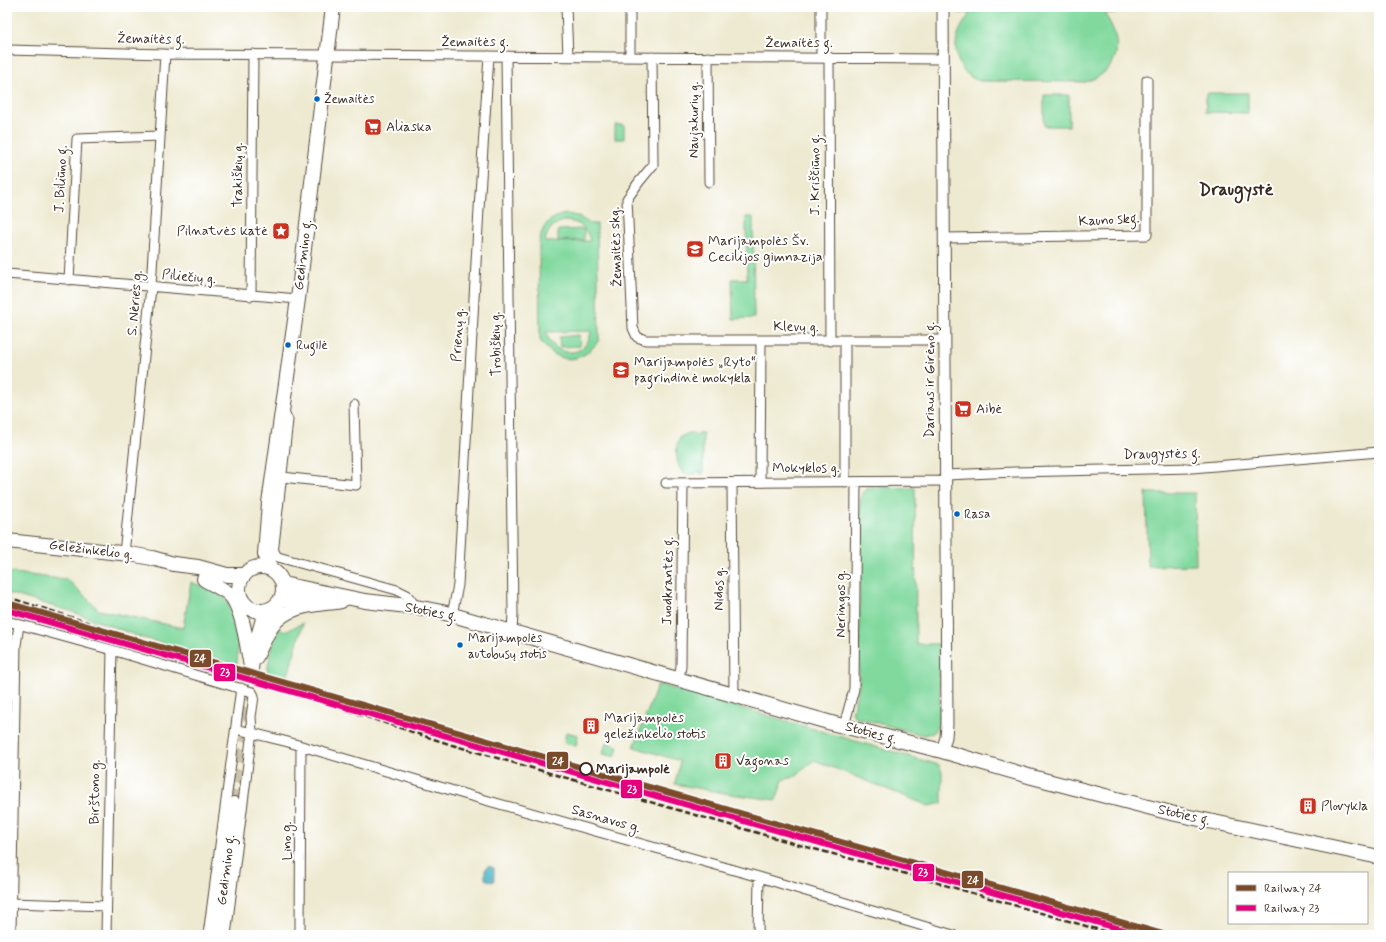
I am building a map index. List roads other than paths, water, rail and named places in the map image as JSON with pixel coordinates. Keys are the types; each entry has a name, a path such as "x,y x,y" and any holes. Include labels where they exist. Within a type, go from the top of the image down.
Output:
{"main road":[{"name":"Gedimino g.","path":"271,569 265,554 269,503 298,299 333,7"},
{"name":"Gedimino g.","path":"247,572 256,554 269,503"},
{"name":"Geležinkelio g.","path":"7,541 152,558 227,575 247,572"},
{"name":"Geležinkelio g.","path":"174,564 204,579 225,585 239,593"},
{"path":"257,567 271,569 277,573 283,584 284,592 282,599 272,609 258,610 246,606 239,593 241,580 247,572 257,567"},
{"path":"204,579 228,594 233,599 239,612 252,663"},
{"name":"Stoties g.","path":"283,584 365,602"},
{"name":"Stoties g.","path":"282,599 365,602 416,607 452,615 678,680 1141,806 1379,857"},
{"path":"252,663 272,626 283,615 296,608 341,602"},
{"path":"252,663 258,610"},
{"name":"Gedimino g.","path":"217,935 234,804"}],"street":[{"path":"566,7 568,56"},
{"path":"630,7 630,57"},
{"name":"J. Kriščiūno g.","path":"821,7 825,57 830,341"},
{"name":"Dariaus ir Girėno g.","path":"942,751 946,737 943,7"},
{"name":"Žemaitės g.","path":"7,50 165,54 825,57 944,59"},
{"name":"S. Nėries g.","path":"124,554 151,287 165,54"},
{"name":"Trakiškių g.","path":"251,296 253,54"},
{"name":"Prienų g.","path":"452,615 458,585 478,209 489,56"},
{"name":"Trobiškių g.","path":"506,56 514,614 512,632"},
{"name":"Žemaitės skg.","path":"646,340 638,337 632,328 628,199 639,182 653,165 652,57"},
{"name":"Naujakurių g.","path":"708,57 708,182"},
{"name":"Kauno skg.","path":"945,238 1147,235 1147,80"},
{"name":"J. Biliūno g.","path":"69,280 77,138 160,136"},
{"name":"Piliečių g.","path":"7,274 298,299"},
{"name":"Klevų g.","path":"646,340 945,340"},
{"path":"760,482 761,340"},
{"path":"845,341 845,482"},
{"path":"282,477 356,485 354,404"},
{"path":"282,410 288,420 274,545 276,555 278,557 397,590 407,595 416,607"},
{"name":"Draugystės g.","path":"946,478 1132,468 1192,468 1379,452"},
{"name":"Mokyklos g.","path":"666,483 856,482 946,478"},
{"name":"Nidos g.","path":"732,482 734,695"},
{"name":"Neringos g.","path":"844,726 854,690 856,482"},
{"name":"Juodkrantės g.","path":"678,680 681,666 683,483"},
{"path":"7,621 112,650 252,692 254,696 251,717 252,732 226,935"},
{"path":"11,935 10,743 16,644 19,625"},
{"name":"Birštono g.","path":"106,935 112,650"},
{"path":"208,935 241,688"},
{"name":"Sasnavos g.","path":"236,729 252,732 456,792 759,877 949,934"},
{"name":"Lino g.","path":"300,935 301,746"},
{"path":"758,935 759,877"},
{"path":"11,903 106,906"}],"water":[{"path":"488,866 494,868 494,881 492,882 485,879 485,870"}],"tunnel":[{"path":"234,804 251,669"}],"railway":[{"path":"7,597 90,623 177,658 227,674 272,686 452,745 1117,935"}],"rail line":[{"name":"24","path":"7,603 1166,935"},
{"name":"23","path":"7,610 1141,935"}],"place":[{"name":"Žemaitės","path":"317,99"},
{"name":"Aliaska","path":"373,127"},
{"name":"Pilnatvės katė","path":"281,231"},
{"name":"Marijampolės Šv. Cecilijos gimnazija","path":"695,249"},
{"name":"Rugilė","path":"288,345"},
{"name":"Marijampolės „Ryto“ pagrindinė mokykla","path":"621,370"},
{"name":"Aibė","path":"963,409"},
{"name":"Rasa","path":"957,514"},
{"name":"Marijampolės autobusų stotis","path":"460,645"},
{"name":"Marijampolės geležinkelio stotis","path":"591,726"},
{"name":"Vagonas","path":"723,761"},
{"name":"Marijampolė","path":"586,769"},
{"name":"Plovykla","path":"1308,806"}],"district":[{"name":"Draugystė","path":"1236,190"}]}
